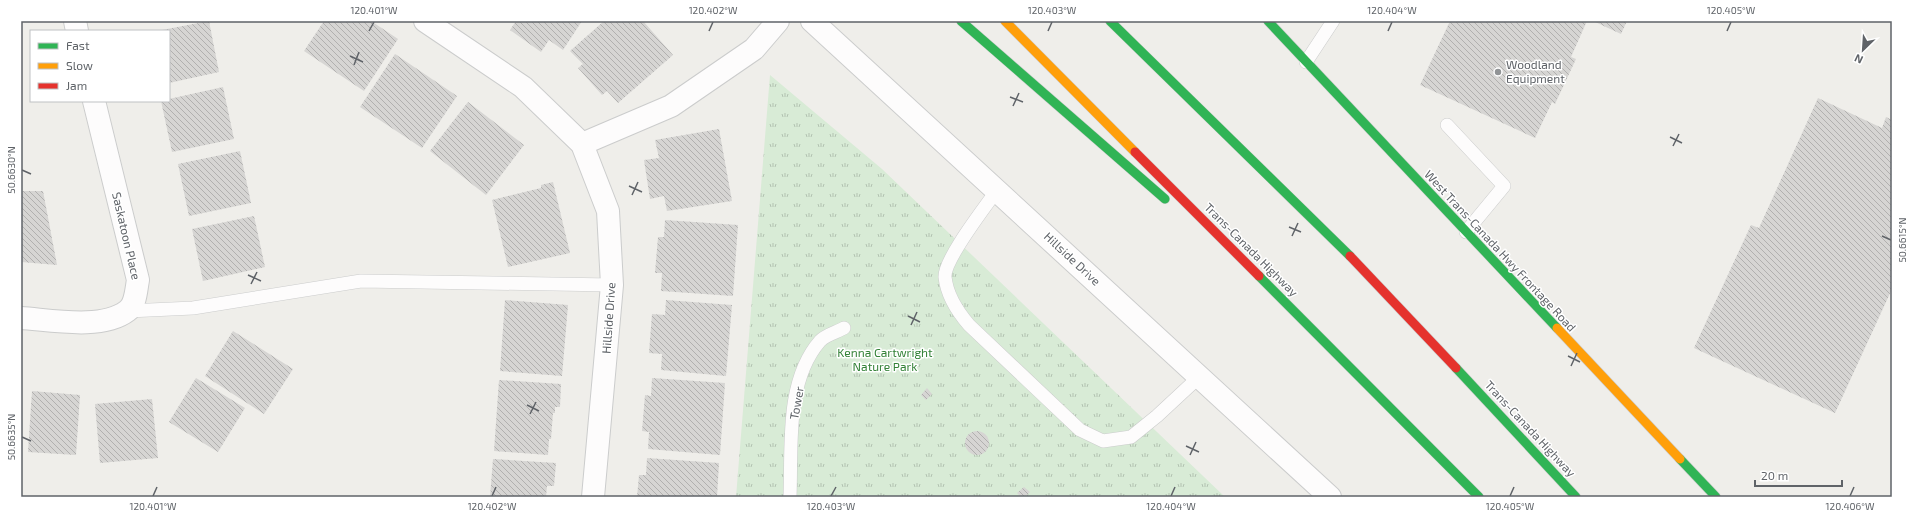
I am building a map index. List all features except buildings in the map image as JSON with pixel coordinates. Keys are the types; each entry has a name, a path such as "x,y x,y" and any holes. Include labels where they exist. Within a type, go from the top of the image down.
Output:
{"main road":[{"path":"961,21 1169,203"},
{"name":"Trans-Canada Highway","path":"1005,21 1318,333 1479,497"},
{"name":"Trans-Canada Highway","path":"1110,21 1361,267 1576,497"},
{"name":"West Trans-Canada Hwy Frontage Road","path":"1268,21 1716,497"},
{"path":"1200,95 1361,267"},
{"path":"1199,229 1318,333"}],"street":[{"name":"Hillside Drive","path":"425,21 523,87 582,144 608,211 612,285 593,497"},
{"path":"582,144 671,106 754,49 778,21"},
{"name":"Hillside Drive","path":"812,21 1330,497"},
{"name":"Saskatoon Place","path":"94,102 138,280 136,296 128,311"},
{"path":"21,318 91,322 110,319 128,311"}],"lane":[{"path":"1306,62 1333,21"},
{"path":"1447,125 1504,186 1466,232"},
{"path":"997,190 961,241 948,263 945,275 949,296 958,312 969,325 1080,430 1103,441 1130,437 1157,416 1199,376"},
{"path":"128,311 193,308 361,281 612,285"},
{"name":"Tower","path":"790,497 793,411 804,366 821,340 844,328"}],"green space":[{"name":"Kenna Cartwright Nature Park","path":"770,75 882,169 1225,497 736,497"}],"traffic: fast":[{"path":"961,21 1165,199"},
{"path":"1110,21 1350,256"},
{"path":"1268,21 1557,328"},
{"path":"1259,276 1479,497"},
{"path":"1456,368 1576,497"},
{"path":"1680,459 1716,497"}],"traffic: slow":[{"path":"1005,21 1135,152"},
{"path":"1557,328 1680,459"}],"traffic: jam":[{"path":"1135,152 1259,276"},
{"path":"1350,256 1456,368"}],"place":[{"name":"Woodland Equipment","path":"1498,72"}]}
